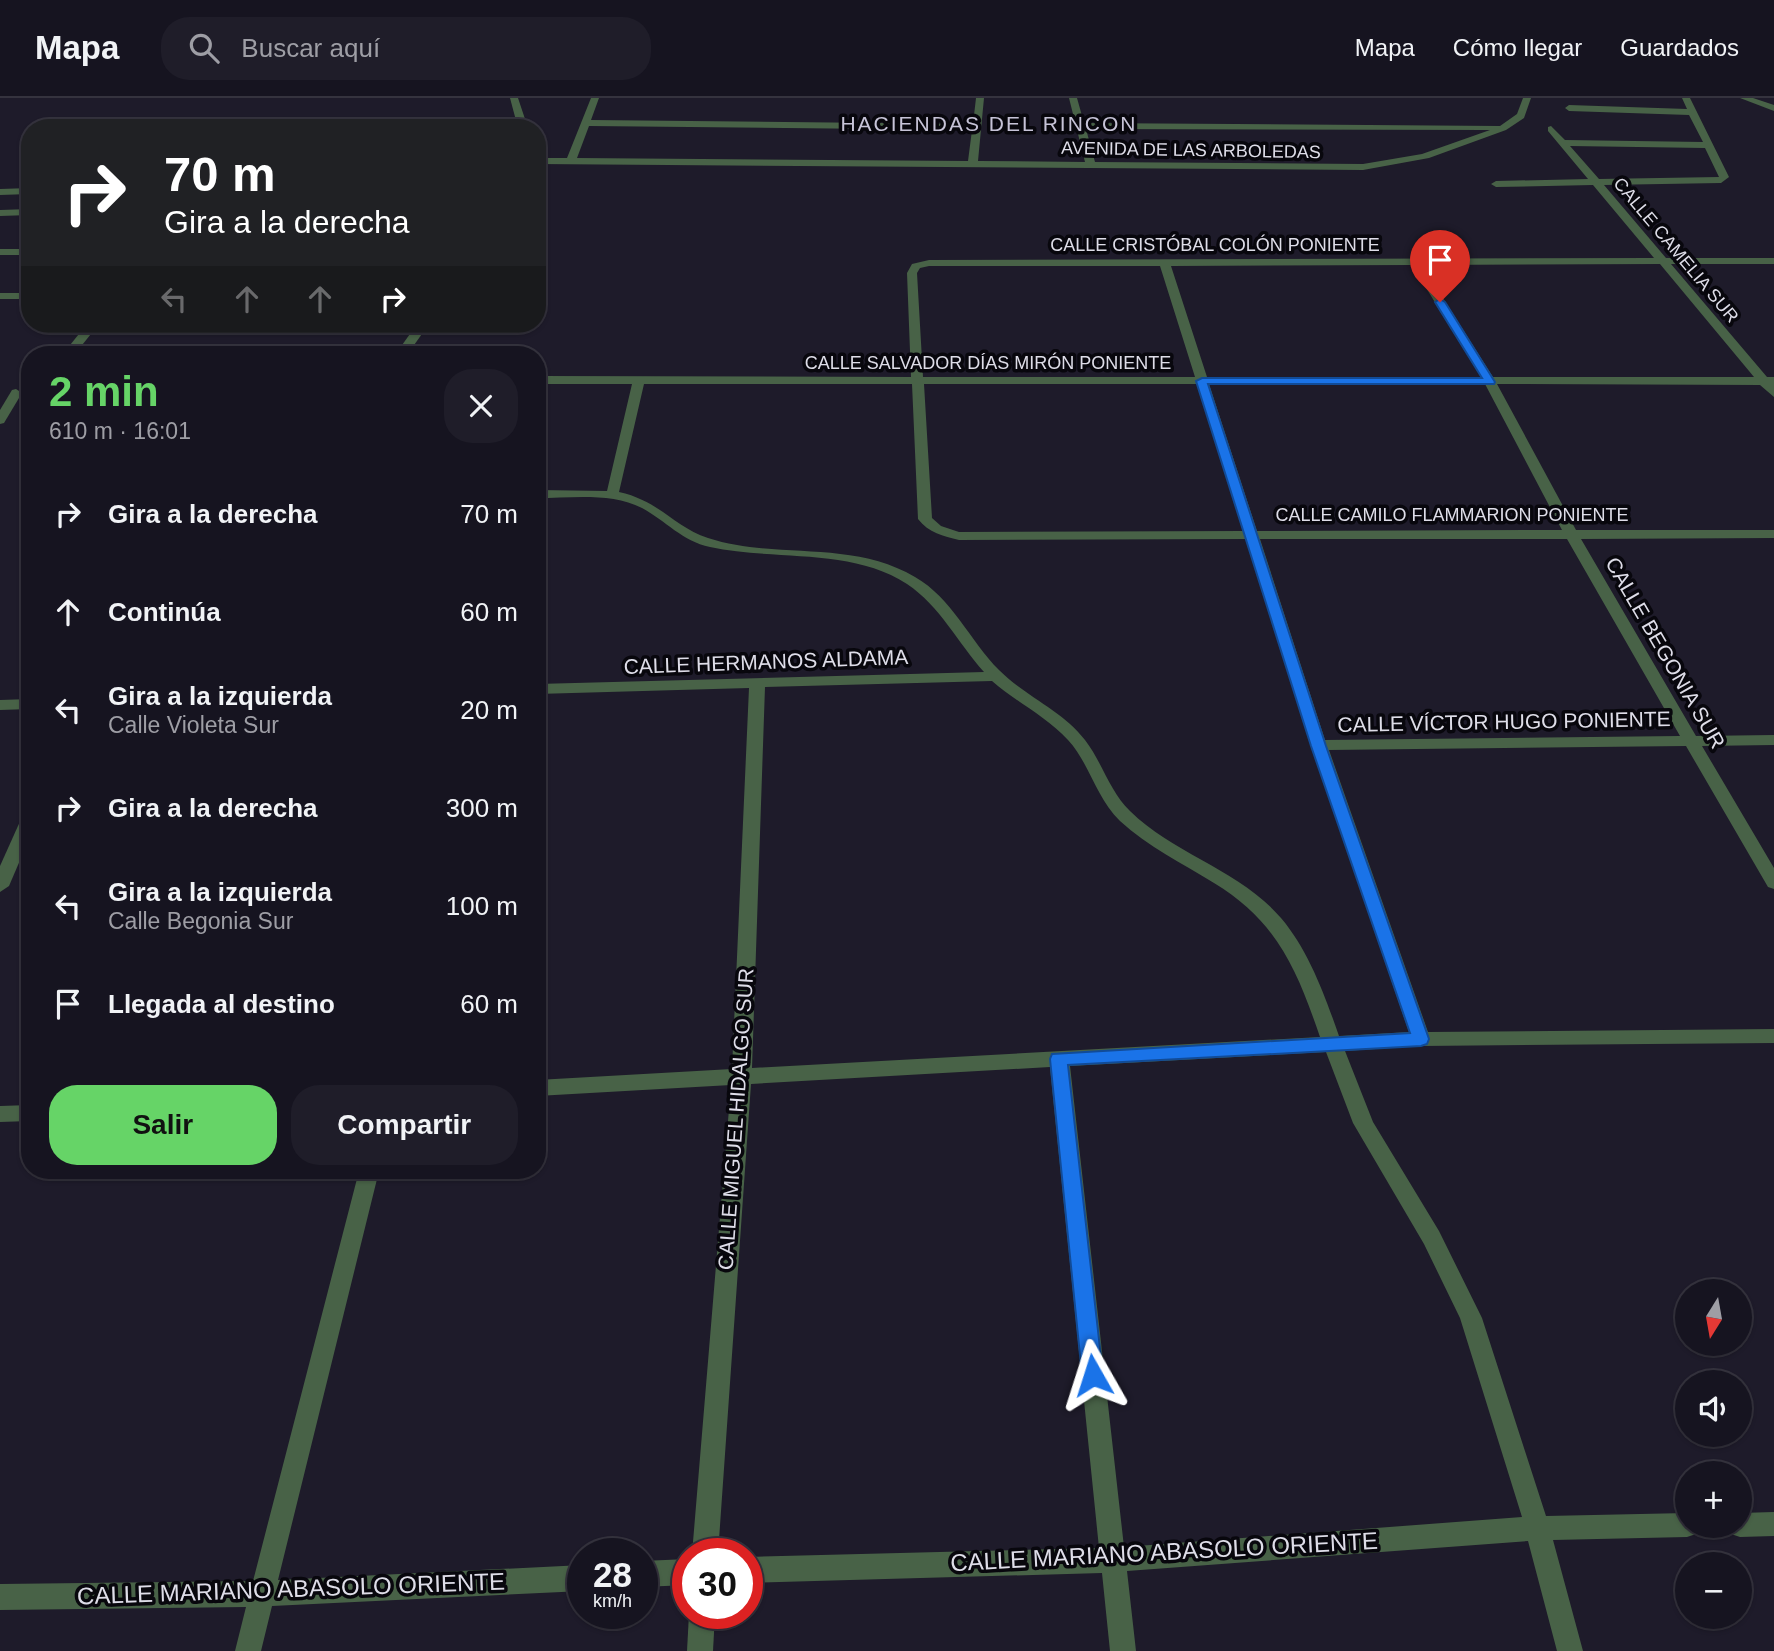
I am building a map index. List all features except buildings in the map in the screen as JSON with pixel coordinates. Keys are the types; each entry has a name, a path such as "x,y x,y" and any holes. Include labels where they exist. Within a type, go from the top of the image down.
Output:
{"street":[{"path":"514,98 520,119"},
{"path":"571,161 595,98"},
{"path":"973,163 980,98"},
{"path":"1073,98 1091,165"},
{"name":"AVENIDA DE LAS ARBOLEDAS","path":"546,161 1363,167 1432,156 1504,127 1518,119 1524,111 1527,98"},
{"path":"1496,184 1721,180 1724,177 1686,98"},
{"path":"1744,98 1774,108"},
{"path":"1569,108 1694,112"},
{"path":"584,123 975,127"},
{"path":"1079,126 1504,127"},
{"name":"CALLE CAMELIA SUR","path":"1551,129 1769,381 1774,393"},
{"path":"1562,143 1710,145"},
{"path":"0,192 21,191"},
{"path":"0,213 21,212"},
{"path":"0,252 21,252"},
{"name":"CALLE CRISTÓBAL COLÓN PONIENTE","path":"919,381 912,273 916,266 929,263 1774,261"},
{"path":"1164,262 1319,746 1421,1039"},
{"name":"CALLE BEGONIA SUR","path":"1415,262 1490,382 1571,534 1774,883"},
{"path":"0,296 21,296"},
{"path":"612,496 639,378"},
{"name":"CALLE SALVADOR DÍAS MIRÓN PONIENTE","path":"546,380 1769,381"},
{"name":"CALLE CAMILO FLAMMARION PONIENTE","path":"919,381 925,519 935,529 960,536 1774,534"},
{"path":"0,393 21,393"},
{"path":"0,420 16,393"},
{"path":"546,495 612,496 644,504 687,535 710,543 832,556 896,572 920,584 935,598 996,676 1042,707 1074,737 1093,762 1108,794 1123,814 1145,832 1254,903 1276,924 1301,965 1363,1121 1445,1263 1473,1322 1539,1528 1570,1651"},
{"name":"CALLE HERMANOS ALDAMA","path":"546,689 996,676"},
{"name":"CALLE MIGUEL HIDALGO SUR","path":"706,1538 742,1074 757,683"},
{"path":"0,705 21,704"},
{"name":"CALLE VÍCTOR HUGO PONIENTE","path":"1319,746 1774,740"},
{"path":"0,886 21,838"},
{"path":"546,1086 1421,1039 1774,1037"},
{"path":"1059,1059 1124,1651"},
{"path":"0,1114 21,1113"},
{"path":"248,1651 367,1179"},
{"path":"1752,1525 1774,1524"},
{"name":"CALLE MARIANO ABASOLO ORIENTE","path":"763,1570 1113,1560 1539,1528 1675,1525"},
{"name":"CALLE MARIANO ABASOLO ORIENTE","path":"0,1597 262,1594 567,1579"},
{"path":"700,1651 701,1629"}],"district":[{"name":"HACIENDAS DEL RINCON","path":"989,124"}],"route":[{"path":"1093,1375 1059,1059 1421,1039 1319,746 1202,381 1490,382 1440,302"}]}
